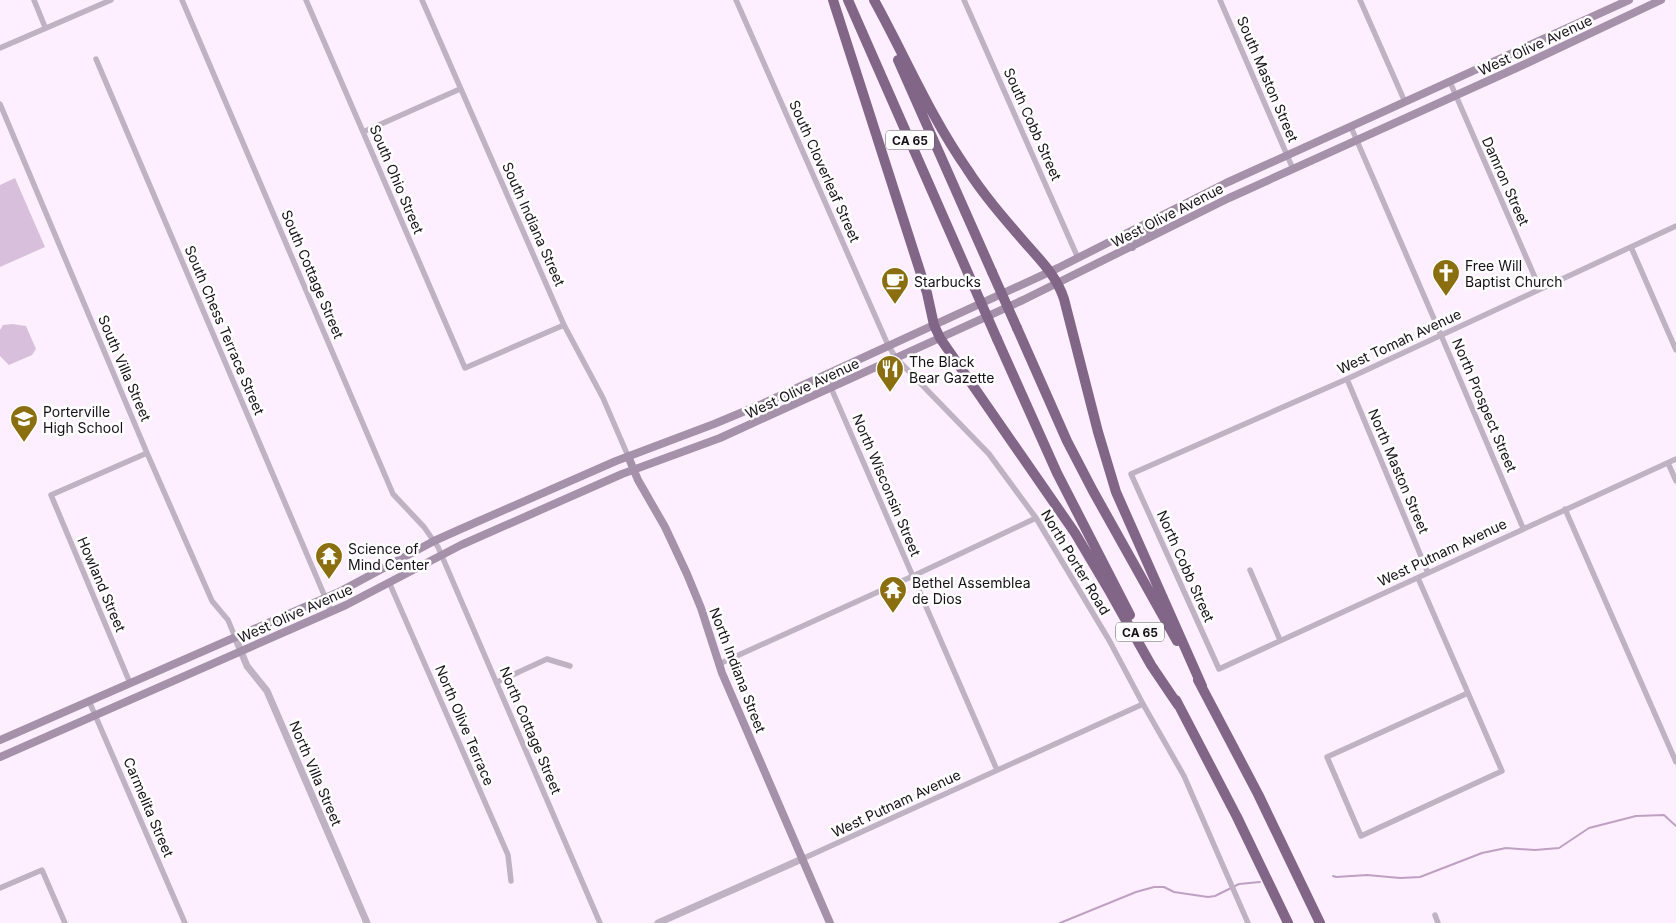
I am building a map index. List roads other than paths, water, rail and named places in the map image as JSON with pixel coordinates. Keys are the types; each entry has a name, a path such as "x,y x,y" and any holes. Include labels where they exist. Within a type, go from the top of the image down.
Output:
{"highway":[{"path":"833,0 940,338 1079,539 1151,665 1178,704"},
{"name":"CA 65","path":"848,0 997,339 1072,504 1237,817 1288,923"},
{"path":"873,0 958,157 987,198 1051,272 1058,284 1116,492 1202,686"},
{"name":"CA 65","path":"873,0 1067,441 1092,491 1202,686 1279,836 1320,923"}],"main road":[{"name":"West Olive Avenue","path":"0,740 438,548 720,438 831,388 892,352 934,324 1051,272 1226,183 1629,0"},
{"name":"West Olive Avenue","path":"0,757 373,592 438,548 628,456 714,424 825,374 940,338 1058,284 1206,209 1661,0"},
{"path":"1132,247 1132,240 1152,228 1157,218"},
{"name":"North Indiana Street","path":"628,456 638,480 665,527 690,580 719,664 830,923"}],"street":[{"path":"34,0 45,28"},
{"path":"0,48 111,0"},
{"name":"South Cottage Street","path":"182,0 393,494 424,527 438,548"},
{"name":"South Ohio Street","path":"306,0 466,368 564,324"},
{"name":"South Indiana Street","path":"422,0 564,324 603,398 628,456"},
{"name":"South Cloverleaf Street","path":"736,0 892,352"},
{"name":"South Cobb Street","path":"964,0 1078,258"},
{"name":"South Maston Street","path":"1220,0 1293,169"},
{"path":"1360,0 1405,102"},
{"name":"South Chess Terrace Street","path":"96,59 331,611"},
{"name":"Damron Street","path":"1450,82 1540,289"},
{"path":"363,132 460,89"},
{"name":"South Villa Street","path":"0,104 147,453 212,601 228,620 235,637"},
{"name":"North Prospect Street","path":"1351,127 1523,528"},
{"name":"West Tomah Avenue","path":"1131,474 1347,379 1676,226"},
{"path":"1631,247 1676,350"},
{"name":"North Porter Road","path":"892,352 989,454 1036,518 1109,640 1184,776 1248,923"},
{"name":"North Wisconsin Street","path":"825,374 997,770"},
{"name":"North Maston Street","path":"1347,379 1428,573"},
{"name":"Howland Street","path":"130,683 50,495 147,453"},
{"name":"West Putnam Avenue","path":"1219,668 1418,578 1564,509 1676,460"},
{"path":"1668,463 1676,481"},
{"name":"North Cobb Street","path":"1131,474 1219,668"},
{"path":"1564,509 1676,762"},
{"path":"719,664 1036,518"},
{"name":"North Cottage Street","path":"438,548 600,923"},
{"path":"1250,570 1280,640"},
{"path":"1418,578 1502,771 1361,836 1327,757 1468,693"},
{"name":"North Olive Terrace","path":"389,582 508,855 511,881"},
{"name":"North Villa Street","path":"235,637 247,666 267,691 367,923"},
{"path":"497,682 547,659 570,666"},
{"name":"Carmelita Street","path":"89,701 185,923"},
{"name":"West Putnam Avenue","path":"658,923 1143,704"},
{"path":"0,888 42,870 66,923"},
{"path":"1435,915 1438,923"}],"waterway":[{"path":"1333,876 1420,877 1482,853 1506,848 1535,850 1559,848 1589,828 1636,816 1664,815 1676,826"},
{"path":"1060,923 1136,892 1154,887 1164,887 1174,892 1208,897 1215,896 1239,884 1260,882"}],"place":[{"name":"Free Will Baptist Church","path":"1446,297"},
{"name":"Starbucks","path":"895,305"},
{"name":"The Black Bear Gazette","path":"890,393"},
{"name":"Porterville High School","path":"24,443"},
{"name":"Science of Mind Center","path":"329,580"},
{"name":"Bethel Assemblea de Dios","path":"893,614"}]}
